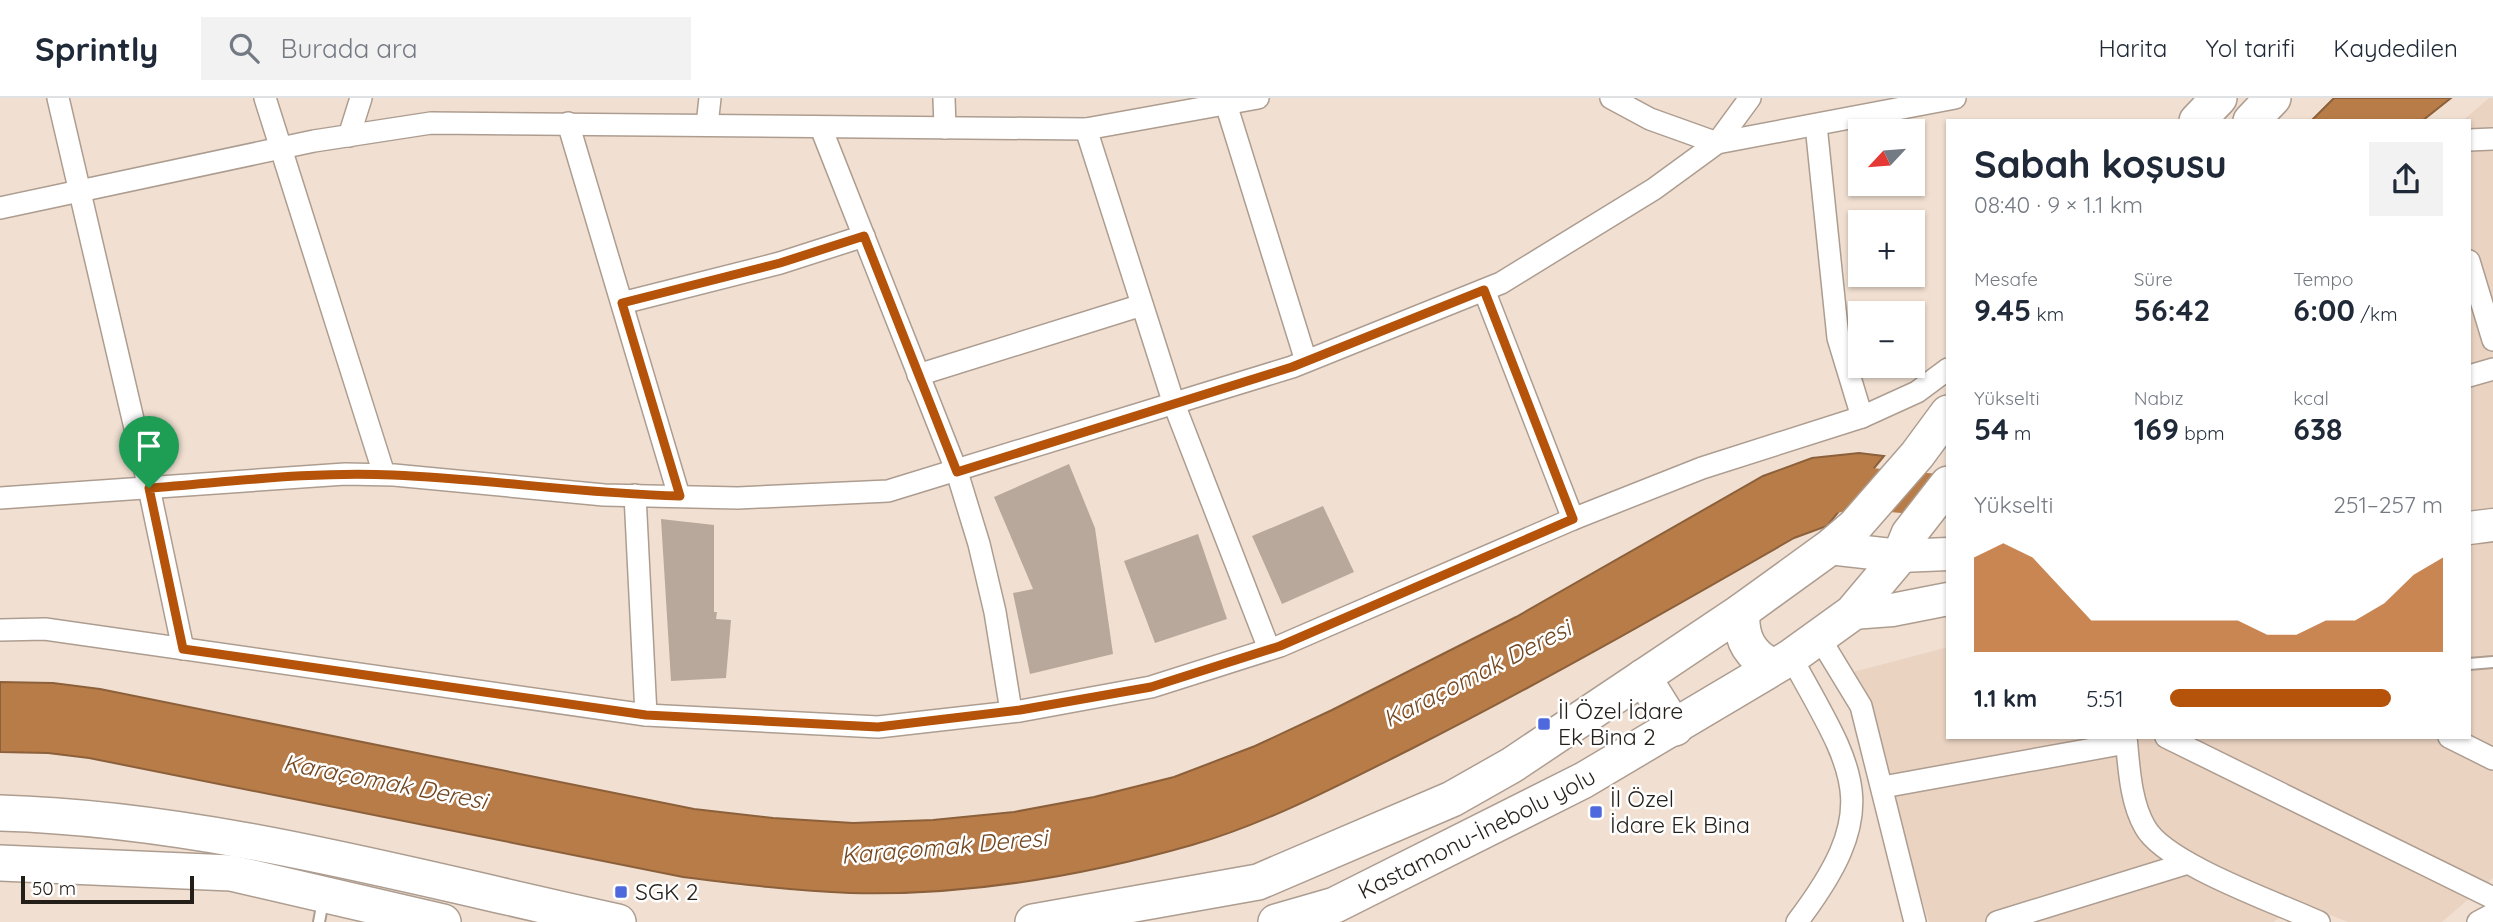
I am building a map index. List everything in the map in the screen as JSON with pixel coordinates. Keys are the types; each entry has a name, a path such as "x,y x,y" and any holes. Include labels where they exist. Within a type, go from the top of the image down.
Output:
{"main road":[{"path":"2252,119 2273,98"},
{"path":"1033,922 1258,882 1452,799 1512,765 1742,611 1829,548 1855,526 1917,455 1946,416"},
{"name":"Kastamonu-İnebolu yolu","path":"1293,920 1335,905 1584,780 1675,728 1794,653 1852,613 1946,487"},
{"path":"2471,528 2493,525"},
{"path":"1829,548 1905,545 1946,554"},
{"path":"1852,613 1892,610 1946,599"},
{"path":"1742,611 1741,626 1748,647 1758,659 1794,653"},
{"path":"1643,677 1675,728"},
{"path":"0,813 60,814 236,839 618,922"},
{"path":"0,863 231,873 322,908 443,922"}],"street":[{"path":"58,98 149,488 183,649"},
{"path":"265,98 284,148 384,474"},
{"path":"349,136 361,98"},
{"path":"707,125 710,98"},
{"path":"944,98 945,128"},
{"path":"0,208 284,148 431,123 1086,129 1258,98"},
{"path":"1611,98 1650,119 1717,143 1955,98"},
{"path":"0,498 345,474 384,474 635,495 850,495 888,491 957,472 1306,361 1501,283 1594,228 1717,143 1742,101"},
{"path":"1742,101 1746,138"},
{"path":"1226,104 1306,361"},
{"path":"568,123 680,496"},
{"path":"1816,125 1838,338 1862,417"},
{"path":"821,128 957,472 979,544 995,612 1012,711"},
{"path":"1086,129 1174,404 1269,649"},
{"path":"2471,140 2493,139"},
{"path":"622,303 780,263 864,236"},
{"path":"2471,268 2493,340"},
{"path":"1484,290 1573,519"},
{"path":"918,375 1142,305"},
{"path":"2471,375 2493,369"},
{"path":"0,630 45,629 646,715 878,727 1012,711 1151,687 1269,649 1573,519 1702,468 1862,417 1917,391 1946,370"},
{"path":"635,495 646,715"},
{"path":"1794,653 1860,706 1883,787 1915,922"},
{"path":"1794,653 1843,754 1851,783 1854,813 1848,838 1828,882 1797,922"},
{"path":"2170,739 2493,898"},
{"path":"2453,739 2493,759"},
{"path":"1883,787 2126,740 2134,796 2145,827 2159,845 2188,863 2319,922"},
{"path":"1997,922 2188,863"},
{"path":"2478,922 2493,914"}],"lane":[{"path":"2471,664 2493,662"}],"shaded area":[{"path":"2489,98 2493,98 2493,878 2442,922 2348,922 2302,904 2273,922 1929,922 1853,672 1946,648 1946,739 2471,739 2471,119 2464,119"}],"water":[{"path":"2334,98 2451,98 2425,119 2313,119"},
{"path":"1859,453 1884,456 1827,526 1794,538 1460,724 1304,802 1248,826 1151,856 1023,882 936,891 850,893 683,877 89,758 48,753 0,752 0,682 53,683 100,689 694,809 853,823 933,820 1014,812 1094,797 1174,777 1255,746 1516,617 1763,476 1812,458"}],"building":[{"path":"1069,464 1095,528 1113,654 1030,674 1013,593 1033,589 994,497"},
{"path":"1323,506 1354,572 1282,604 1252,536"},
{"path":"661,519 714,525 714,612 717,612 716,619 731,620 726,678 671,681"},
{"path":"1198,534 1227,619 1155,643 1124,561"}],"waterway":[{"name":"Karaçomak Deresi","path":"1803,497 1858,488 1946,496"}],"place":[{"name":"İl Özel İdare Ek Bina 2","path":"1544,724"},
{"name":"İl Özel İdare Ek Bina","path":"1596,812"},
{"name":"SGK 2","path":"621,892"}],"route":[{"path":"864,236 957,472 1292,367 1484,290 1573,519 1280,646 1151,687 1020,710 878,727 646,715 183,649 149,488 345,474 394,475 604,495 680,496 622,303 780,263 864,236"}]}
